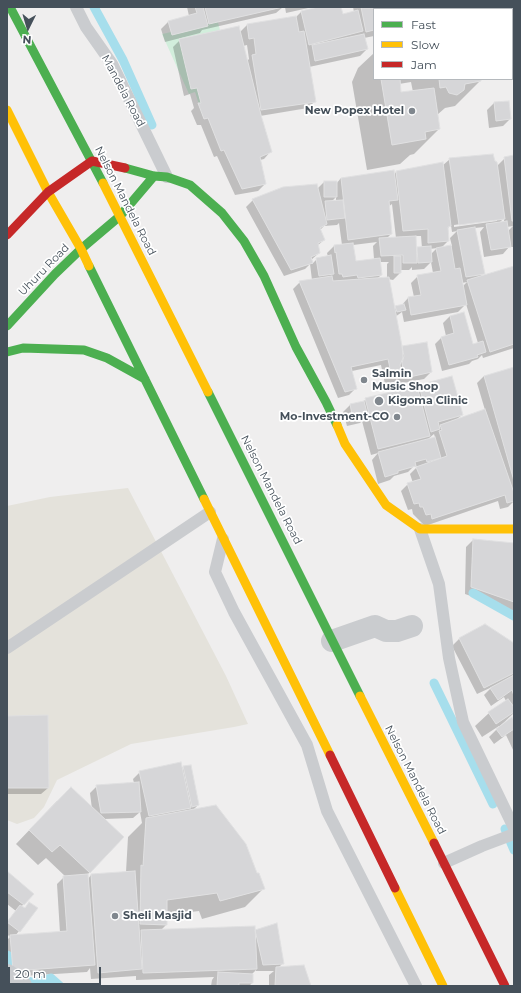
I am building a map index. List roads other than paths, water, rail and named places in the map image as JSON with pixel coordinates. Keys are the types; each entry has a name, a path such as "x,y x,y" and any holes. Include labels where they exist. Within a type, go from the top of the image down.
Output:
{"main road":[{"name":"Nelson Mandela Road","path":"10,7 120,216 505,986"},
{"path":"8,112 48,192 81,249 443,986"},
{"path":"7,235 48,192 92,161 154,176 167,177 190,185 222,213 244,241 264,276 296,347 326,402 345,444 386,505 420,528 514,529"},
{"name":"Uhuru Road","path":"7,326 55,274 81,249 120,216 154,176"},
{"path":"7,352 23,348 84,350 107,358 145,379"}],"street":[{"path":"332,641 375,626 386,631 397,631 412,626"},
{"path":"7,974 21,986"}],"lane":[{"name":"Mandela Road","path":"76,7 86,27 112,64 167,177"},
{"path":"7,648 210,512"},
{"path":"420,528 438,584 449,658 463,722 514,828"},
{"path":"223,538 215,572 234,612 307,745 327,811 416,986"},
{"path":"444,863 514,834"}],"waterway":[{"path":"94,7 123,60 152,125"},
{"path":"473,593 514,616"},
{"path":"434,683 493,804"},
{"path":"505,829 514,850"},
{"path":"7,955 9,956 11,976 35,983 51,978 60,986"}],"place":[{"name":"New Popex Hotel","path":"412,111"},
{"name":"Salmin Music Shop","path":"364,380"},
{"name":"Kigoma Clinic","path":"379,401"},
{"name":"Mo-Investment-CO","path":"397,417"},
{"name":"Sheli Masjid","path":"115,916"}]}
